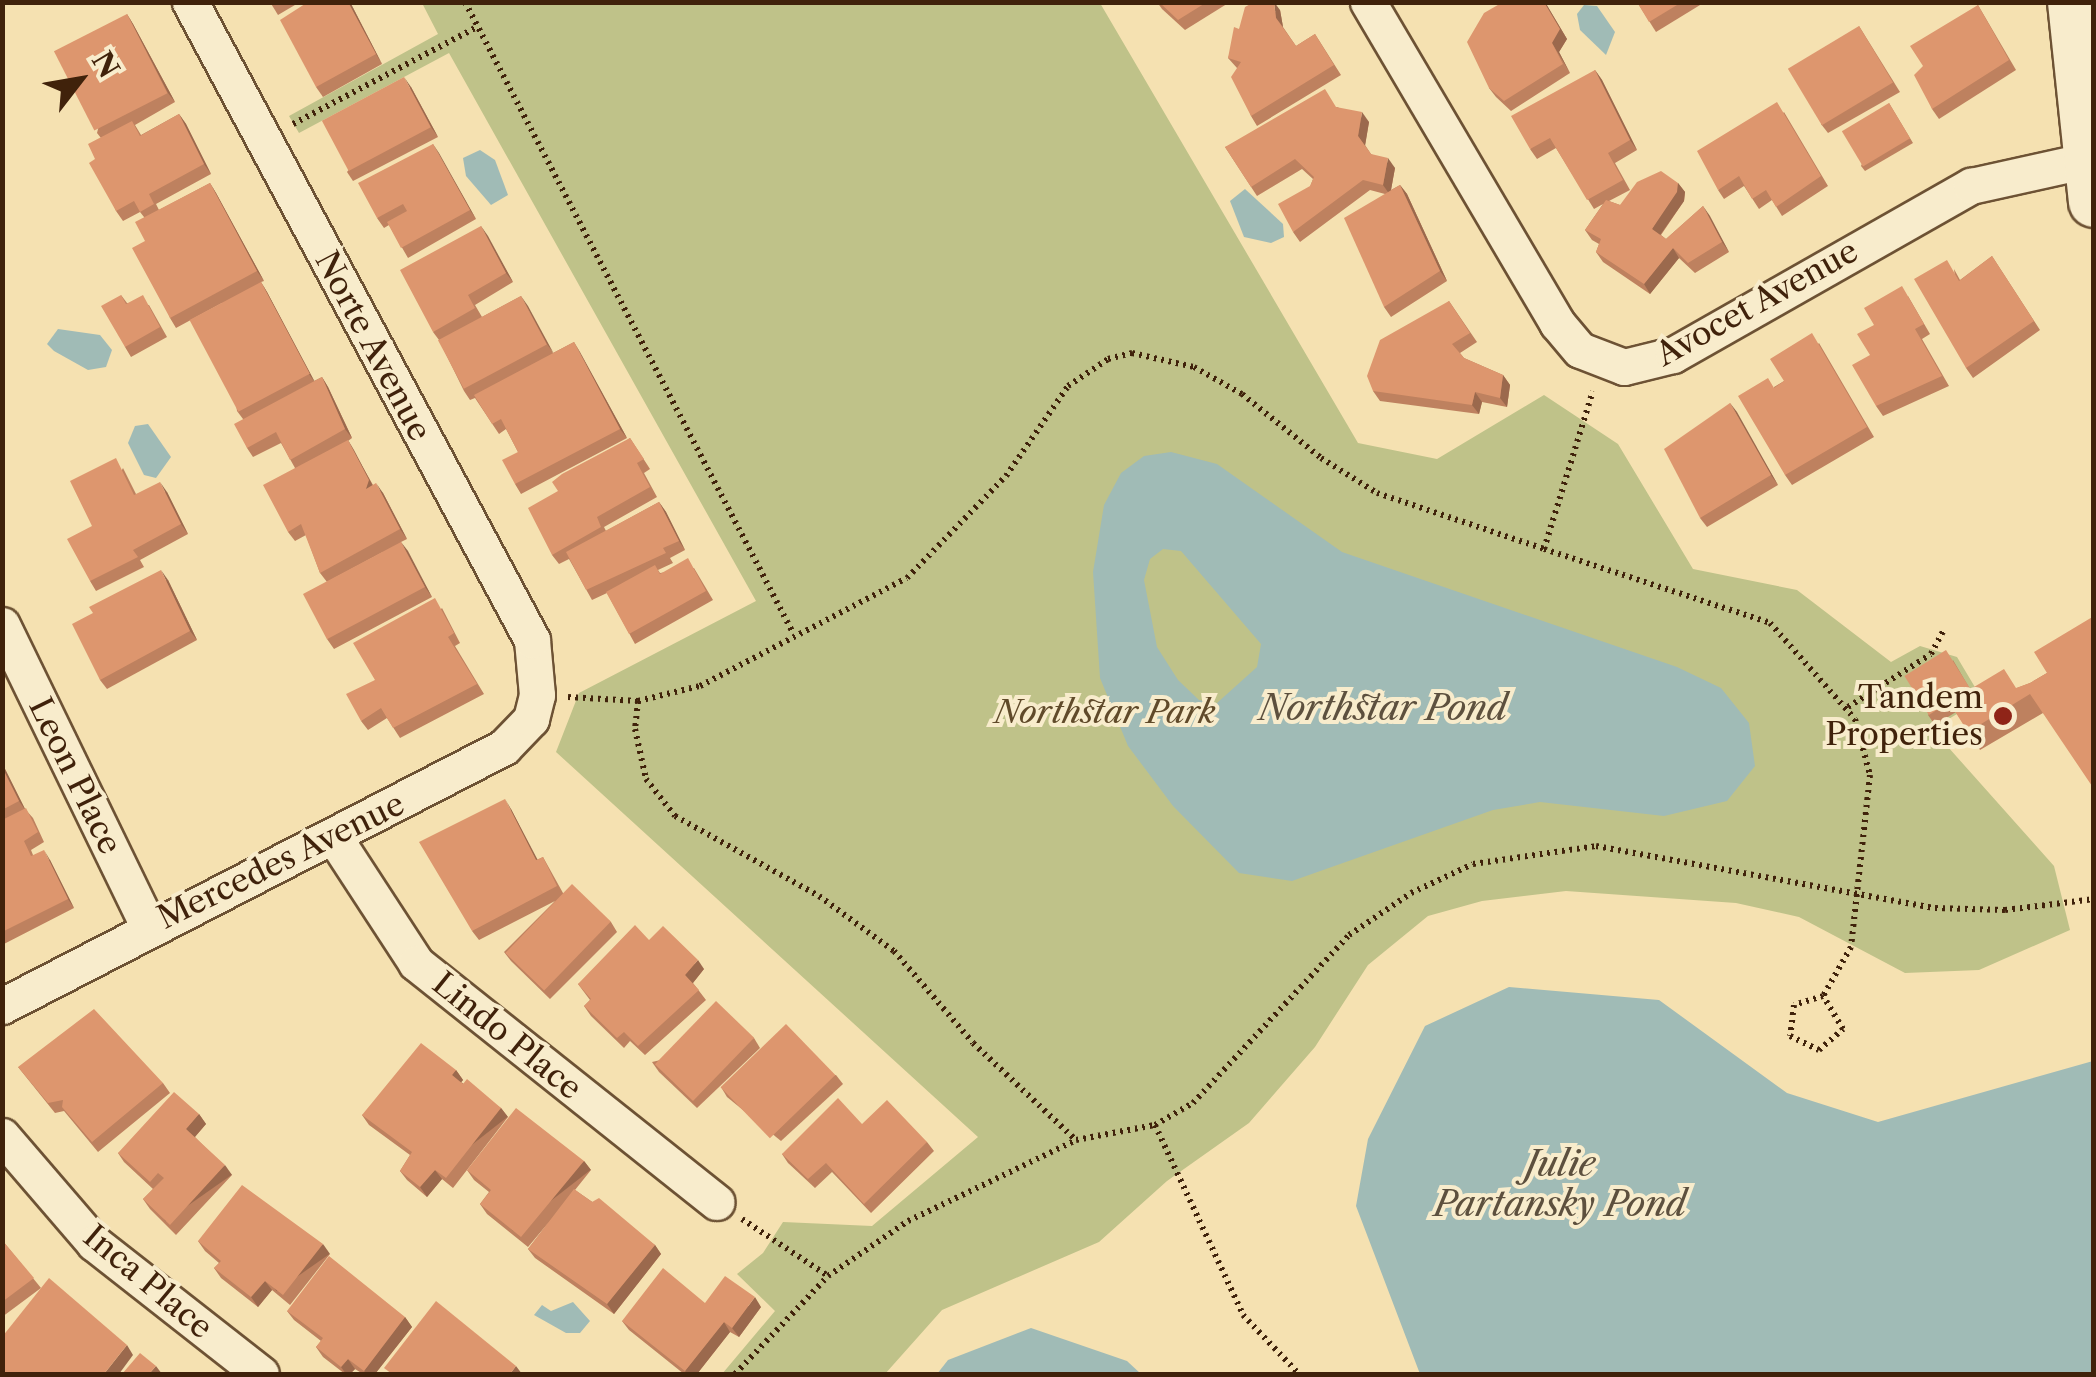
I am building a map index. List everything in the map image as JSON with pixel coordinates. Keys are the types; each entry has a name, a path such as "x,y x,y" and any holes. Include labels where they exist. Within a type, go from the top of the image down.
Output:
{"street":[{"name":"Norte Avenue","path":"190,2 532,640 537,695"},
{"path":"2073,2 2091,181"},
{"path":"1380,6 1558,323 1580,350 1602,362"},
{"name":"Avocet Avenue","path":"1602,362 1624,367 1673,354 1972,186 2091,181"},
{"name":"Leon Place","path":"2,625 148,926"},
{"name":"Mercedes Avenue","path":"2,1006 148,926 334,837 504,748 531,719 537,695"},
{"name":"Lindo Place","path":"334,837 416,963 716,1202"},
{"name":"Inca Place","path":"2,1136 94,1243 261,1374"}],"path":[{"path":"465,2 793,633"},
{"path":"263,140 477,27"},
{"path":"537,695 638,700 729,674 793,633 907,578 994,490 1068,386 1090,368 1132,353 1194,367 1242,394 1321,458 1377,493 1770,623 1848,706 1867,743 1870,775 1851,947 1824,996 1794,1005 1790,1036 1820,1050 1843,1029 1824,996"},
{"path":"1544,549 1602,362"},
{"path":"1848,706 1932,654 1944,630"},
{"path":"638,700 635,730 646,779 675,816 819,896 894,951 973,1042 1076,1140"},
{"path":"735,1374 828,1276 970,1187 1076,1140 1154,1125 1223,1076 1314,966 1348,935 1410,893 1473,864 1596,846 1934,908 2006,910 2094,899"},
{"path":"1154,1125 1243,1315 1299,1374"},
{"path":"716,1202 828,1276"}],"green space":[{"name":"Northstar Park","path":"422,3 1100,3 1358,443 1437,459 1544,395 1618,444 1693,569 1797,590 1891,662 1920,646 1957,657 1982,699 1932,729 2054,866 2070,930 1979,970 1905,973 1799,917 1736,903 1566,891 1482,901 1428,916 1368,965 1315,1047 1249,1123 1167,1181 1099,1242 942,1310 885,1374 722,1374 775,1311 737,1274 763,1253 783,1222 872,1226 978,1137 556,752 579,693 756,601 449,53 299,133 289,116 438,34"}],"water":[{"path":"1584,5 1597,6 1615,32 1606,55 1580,30 1577,14"},
{"path":"480,150 495,160 508,195 491,205 466,176 463,158"},
{"path":"1245,189 1283,224 1284,237 1271,243 1244,237 1230,201"},
{"path":"58,329 100,335 112,350 106,367 88,370 54,351 47,344"},
{"path":"148,424 171,457 156,478 144,475 128,443 135,426"},
{"name":"Northstar Pond","path":"1171,452 1217,464 1342,552 1677,667 1721,688 1749,723 1755,766 1727,801 1664,816 1540,802 1493,810 1292,881 1239,873 1173,806 1128,746 1100,678 1093,572 1104,505 1121,473 1144,456","holes":["1163,549 1181,551 1261,644 1257,667 1217,703 1199,700 1178,680 1157,647 1144,580 1150,559"]},
{"name":"Julie Partansky Pond","path":"1509,987 1659,1000 1787,1093 1878,1122 2093,1061 2093,1374 1420,1374 1356,1206 1368,1139 1425,1026"},
{"path":"573,1302 590,1321 580,1333 566,1333 534,1315 542,1305 551,1311"},
{"path":"1031,1328 1127,1361 1141,1374 937,1374 948,1360"}],"building":[{"path":"308,2 348,2 376,54 316,87 280,20"},
{"path":"1159,2 1207,2 1178,20"},
{"path":"1254,2 1274,2 1276,18 1296,46 1315,34 1334,65 1251,116 1231,77 1241,62 1228,58 1234,27 1239,29 1245,7"},
{"path":"1503,2 1544,2 1560,29 1552,43 1563,64 1504,101 1489,88 1467,42 1484,13"},
{"path":"1637,2 1682,2 1649,22"},
{"path":"1978,5 2009,60 1932,109 1914,75 1923,66 1910,46"},
{"path":"127,14 167,93 94,131 54,51"},
{"path":"1859,26 1893,83 1822,125 1788,69"},
{"path":"1595,70 1630,140 1608,153 1623,180 1587,200 1550,138 1530,149 1511,116"},
{"path":"404,77 431,127 349,171 322,121"},
{"path":"1325,89 1336,107 1362,112 1358,136 1371,154 1388,158 1383,185 1363,180 1293,232 1278,204 1310,186 1314,177 1295,159 1251,187 1225,147"},
{"path":"1777,102 1821,176 1776,207 1766,190 1752,199 1739,176 1718,190 1697,151"},
{"path":"1889,103 1910,138 1863,166 1842,131"},
{"path":"179,114 204,164 149,194 154,204 140,212 134,201 116,211 89,163 95,159 88,144 132,121 140,136"},
{"path":"433,144 470,210 401,248 387,222 407,211 403,204 377,218 358,183"},
{"path":"1661,171 1678,183 1677,192 1652,229 1666,239 1703,206 1722,242 1688,263 1673,248 1644,284 1596,252 1601,239 1585,230 1606,200 1620,205 1637,182"},
{"path":"210,183 257,271 170,318 132,248 145,241 135,222"},
{"path":"1400,185 1440,271 1384,307 1344,218"},
{"path":"481,226 506,273 468,295 475,308 433,332 400,270"},
{"path":"1992,256 2034,321 1966,368 1914,279 1947,260 1959,281"},
{"path":"261,282 310,374 238,412 189,320"},
{"path":"1902,286 1924,324 1915,329 1942,376 1876,406 1852,365 1870,355 1857,334 1874,325 1864,308"},
{"path":"121,295 126,304 143,295 160,327 125,347 101,306"},
{"path":"521,296 547,345 464,389 438,340"},
{"path":"1449,301 1470,333 1452,344 1464,358 1503,375 1500,398 1475,392 1472,405 1373,391 1367,376 1380,340"},
{"path":"1812,333 1867,427 1785,475 1738,396 1768,378 1774,388 1784,381 1770,359"},
{"path":"574,342 620,429 515,484 502,460 518,452 501,419 492,424 474,395"},
{"path":"322,377 345,429 290,460 276,432 247,448 234,424"},
{"path":"1730,403 1771,475 1700,518 1664,449"},
{"path":"630,438 644,459 637,463 650,487 597,517 601,527 552,555 528,508 558,491 552,482 562,474"},
{"path":"348,440 369,480 366,489 376,483 400,529 320,573 301,524 288,532 263,485"},
{"path":"116,458 134,495 160,482 181,524 133,550 138,557 90,581 67,539 92,526 70,481"},
{"path":"659,502 679,541 663,548 666,553 586,590 566,552"},
{"path":"401,542 425,587 327,639 303,594"},
{"path":"688,558 706,591 629,634 606,592 655,565 660,574"},
{"path":"161,570 190,631 100,680 72,624 93,613 89,607"},
{"path":"435,598 454,633 448,637 477,684 393,728 381,708 361,721 346,694 375,680 353,643"},
{"name":"Tandem Properties","path":"2094,616 2094,789 2030,694 1968,732 1949,702 2004,669 2016,688 2047,673 2034,652"},
{"path":"1946,650 1970,689 1929,715 1904,676"},
{"path":"2,767 19,801 2,810"},
{"path":"505,799 536,860 543,857 557,886 472,931 419,842"},
{"path":"26,808 38,832 24,841 31,856 44,850 68,899 2,932 2,820"},
{"path":"572,884 611,922 544,991 505,953"},
{"path":"635,925 649,940 663,926 698,960 685,975 699,990 638,1046 624,1032 617,1038 584,1006 591,999 578,984"},
{"path":"716,1001 754,1038 693,1101 655,1064"},
{"path":"94,1009 163,1083 92,1142 62,1107 63,1100 48,1103 18,1067"},
{"path":"786,1024 835,1075 770,1138 721,1087"},
{"path":"421,1043 456,1070 452,1075 463,1084 467,1079 501,1108 446,1178 435,1170 420,1187 400,1171 412,1152 362,1115"},
{"path":"174,1092 199,1114 186,1129 225,1165 170,1225 143,1199 164,1178 158,1173 150,1182 118,1153"},
{"path":"838,1098 862,1124 887,1100 927,1142 864,1204 826,1163 808,1179 782,1154"},
{"path":"516,1108 584,1161 521,1237 480,1204 491,1190 467,1170"},
{"path":"242,1185 323,1244 283,1295 265,1281 251,1297 214,1268 221,1261 198,1241"},
{"path":"574,1189 592,1202 599,1198 655,1245 607,1304 528,1249"},
{"path":"2,1240 34,1278 2,1302"},
{"path":"329,1256 405,1317 364,1371 348,1359 341,1367 316,1347 323,1338 287,1311"},
{"path":"663,1268 705,1303 725,1276 755,1297 732,1328 724,1322 685,1371 622,1321"},
{"path":"49,1278 127,1345 104,1374 2,1374 2,1337"},
{"path":"436,1301 516,1366 510,1374 392,1374 384,1368"},
{"path":"140,1353 156,1366 149,1374 122,1374"}],"place":[{"name":"Tandem Properties","path":"2003,716"}]}
